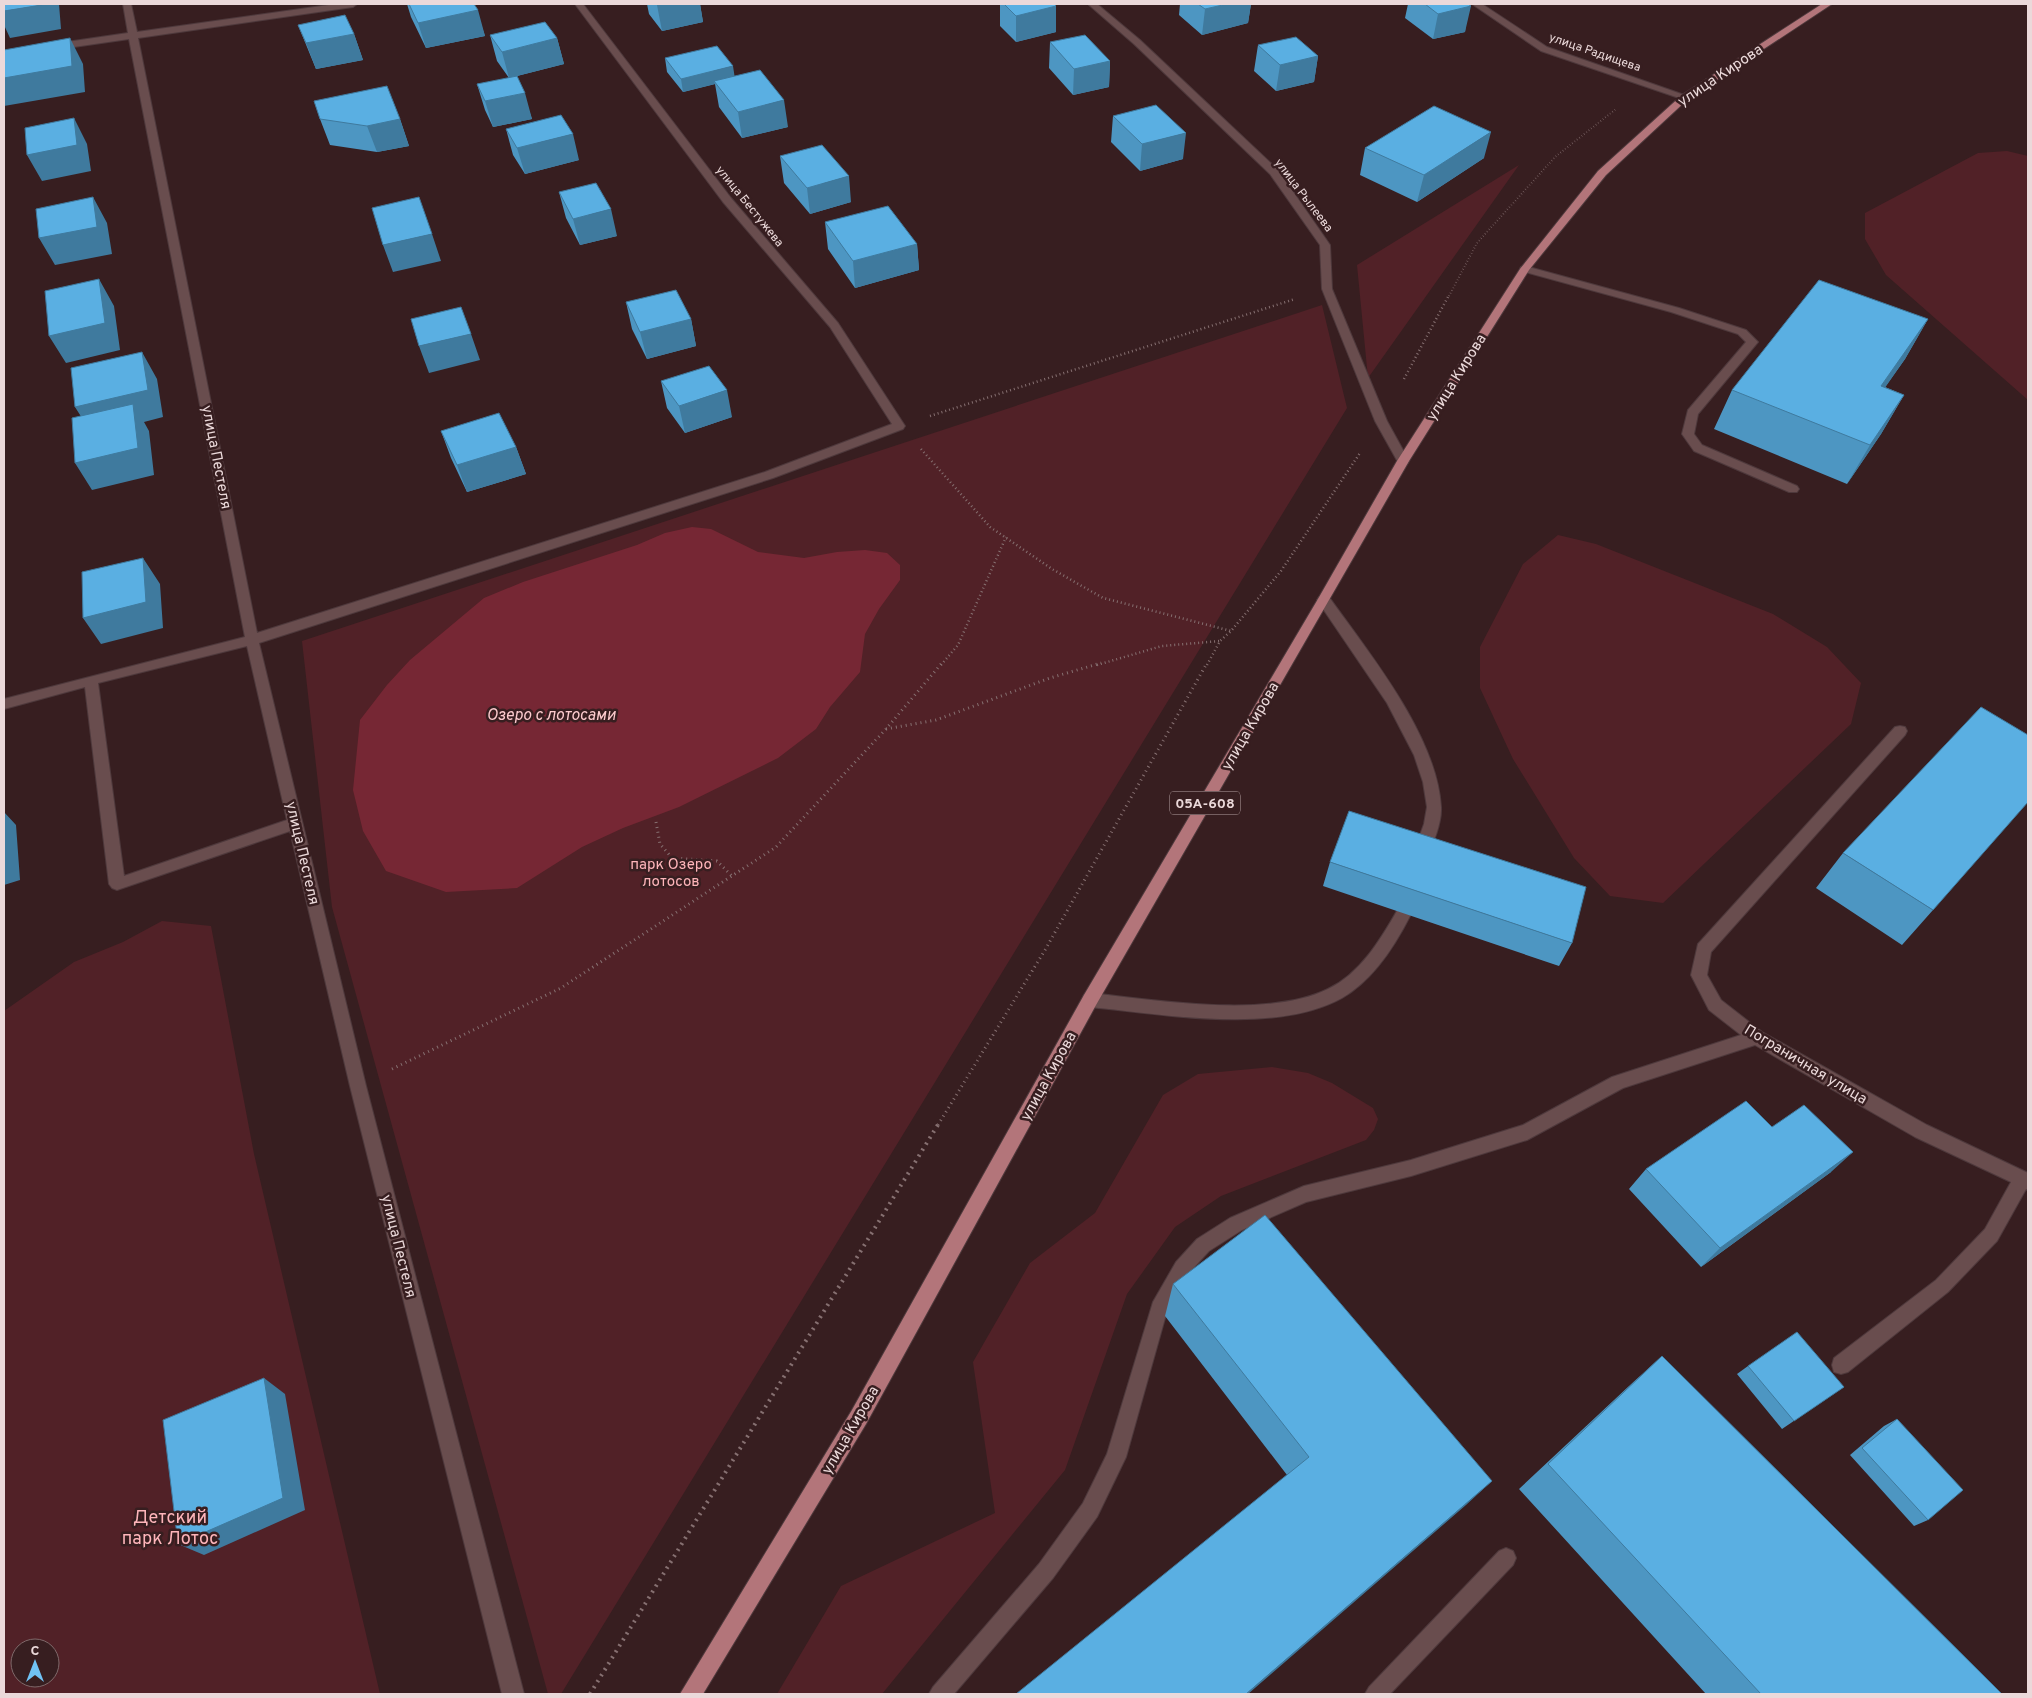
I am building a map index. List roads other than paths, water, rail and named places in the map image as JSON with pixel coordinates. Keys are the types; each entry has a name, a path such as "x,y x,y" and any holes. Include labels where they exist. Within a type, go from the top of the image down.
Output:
{"main road":[{"name":"улица Кирова","path":"690,1694 860,1417 1090,1000 1324,600 1402,461 1525,269 1602,173 1685,97 1828,4"}],"street":[{"name":"улица Пестеля","path":"128,4 252,640 358,1086 513,1694"},
{"path":"41,49 134,34 353,4"},
{"name":"улица Бестужева","path":"252,640 769,475 899,426 834,325 727,200 579,4"},
{"name":"улица Рылеева","path":"1092,4 1137,42 1274,172 1325,245 1327,289 1382,421 1402,461"},
{"name":"улица Радищева","path":"1476,4 1544,49 1685,97"},
{"path":"1525,269 1675,310 1742,332 1752,342 1692,412 1688,434 1698,448 1793,489"},
{"path":"1324,600 1394,704 1427,770 1435,808 1419,861"},
{"path":"4,704 252,640"},
{"path":"91,680 117,884 296,823"},
{"name":"Пограничная улица","path":"1900,731 1704,950 1698,975 1715,1005 1756,1037 1921,1131 2025,1180"},
{"path":"1090,1000 1229,1012 1308,1004 1335,994 1364,970 1387,943 1403,914"},
{"path":"940,1694 1046,1571 1090,1510 1116,1457 1159,1308 1182,1268 1203,1245 1236,1224 1304,1194 1412,1168 1527,1132 1618,1082 1756,1037"},
{"path":"1841,1365 1942,1286 1991,1235 2025,1180"},
{"path":"1376,1694 1506,1558"}],"water":[{"name":"Озеро с лотосами","path":"692,527 711,529 758,552 804,558 837,552 865,550 887,553 900,565 900,580 879,609 865,634 860,672 830,707 816,729 778,758 679,807 623,828 582,847 517,888 446,892 386,871 363,831 353,790 360,720 387,685 410,660 484,598 523,582 637,545 665,533"}],"park label":[{"name":"парк Озеро лотосов","path":"671,872"},
{"name":"Детский парк Лотос","path":"170,1527"}]}
